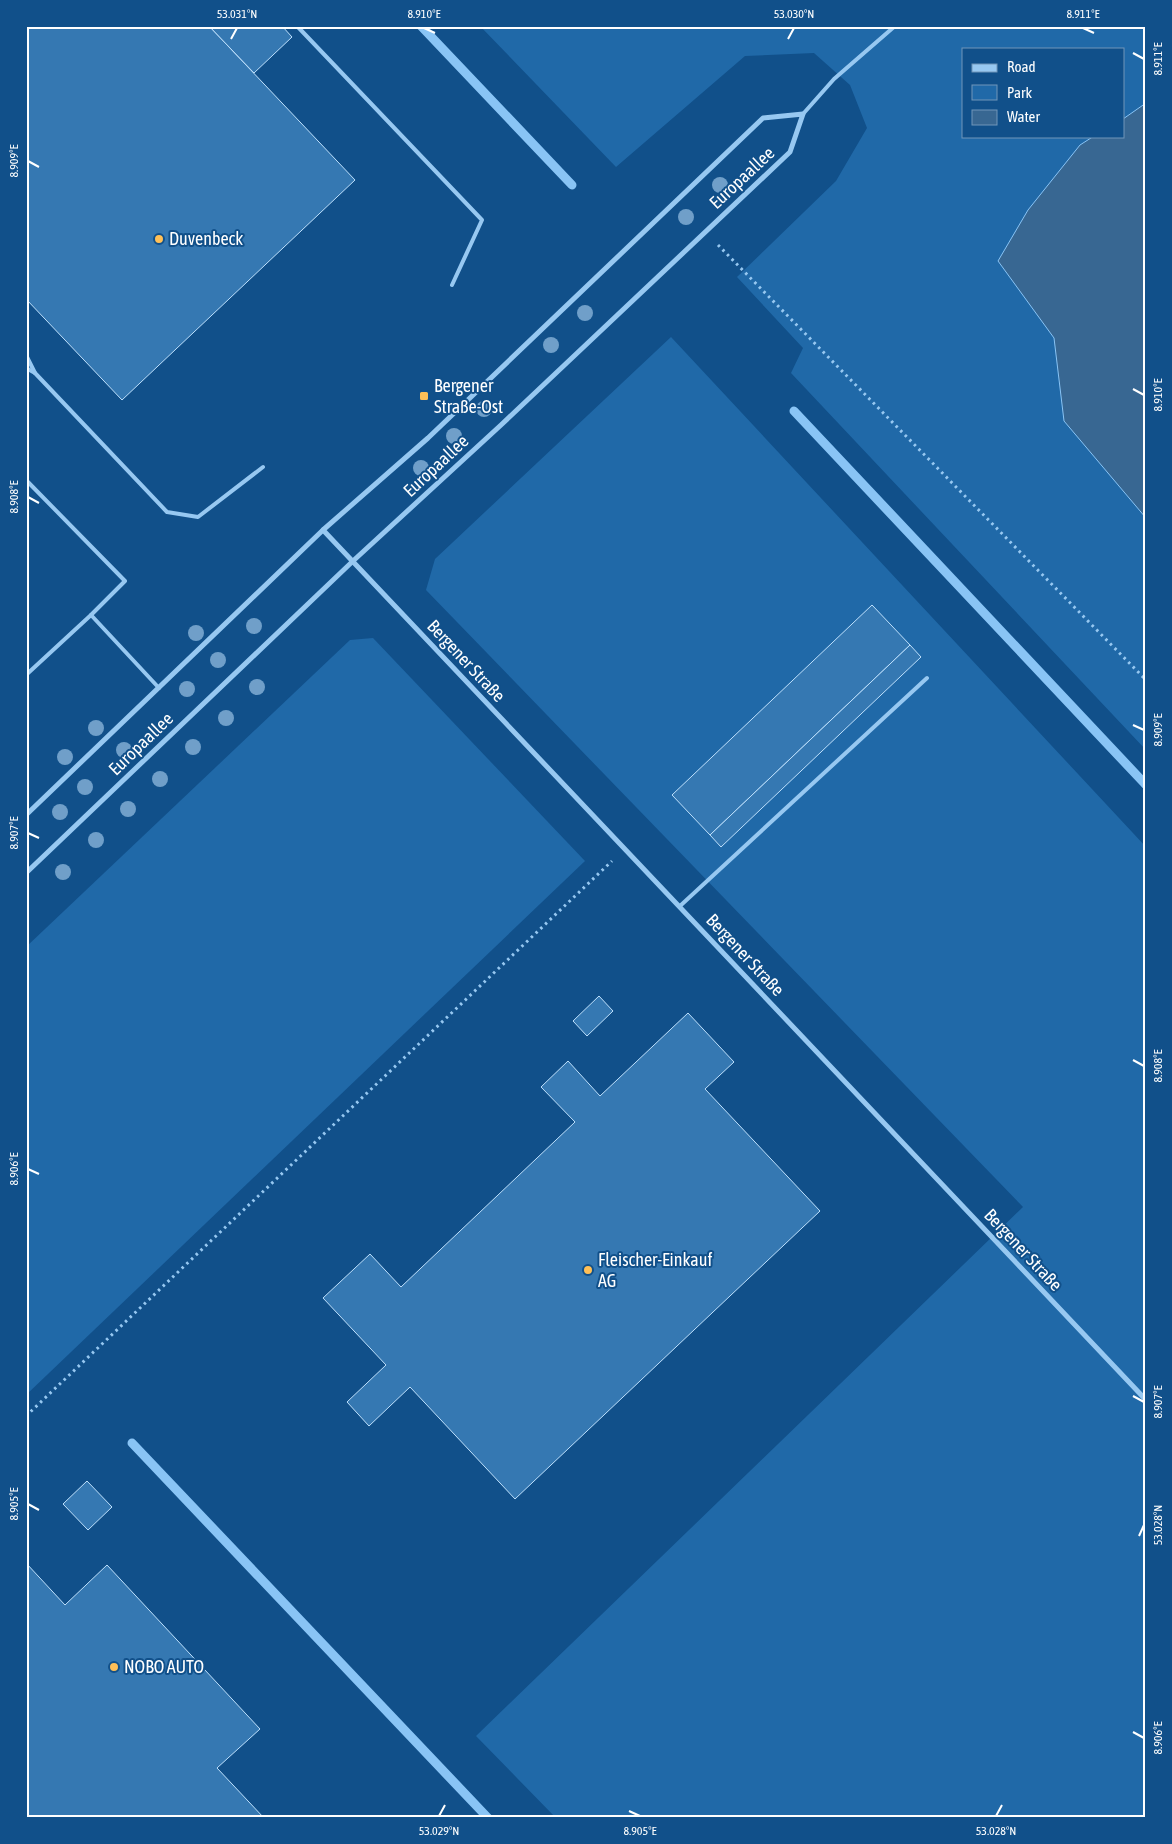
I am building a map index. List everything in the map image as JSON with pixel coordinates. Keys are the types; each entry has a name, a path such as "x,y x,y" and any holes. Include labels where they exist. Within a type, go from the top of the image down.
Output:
{"street":[{"name":"Europaallee","path":"26,815 323,530 428,438 763,118 803,114 790,152 501,425 353,561 26,873"},
{"name":"Bergener Straße","path":"323,530 1146,1400"}],"lane":[{"path":"297,26 482,220 452,285"},
{"path":"803,114 834,79 895,26"},
{"path":"26,355 35,373 167,512 198,518 263,467"},
{"path":"26,368 35,373"},
{"path":"26,480 125,581 26,675"},
{"path":"91,615 159,688"},
{"path":"680,906 927,678"}],"path":[{"path":"705,232 1146,680"},
{"path":"26,1416 625,849"}],"green space":[{"path":"480,26 1146,26 1146,750 791,373 803,348 737,277 836,181 867,128 850,85 814,53 745,56 616,167"},
{"path":"671,337 1146,847 1146,1818 556,1818 476,1736 1023,1207 426,590 435,559"},
{"path":"373,638 585,861 26,1395 26,947 350,640"}],"water":[{"path":"1146,103 1146,518 1064,421 1054,338 998,261 1028,210 1080,145 1091,138 1124,138 1124,118"}],"building":[{"name":"Duvenbeck","path":"26,26 209,26 355,180 122,400 26,299"},
{"path":"209,26 282,26 292,37 254,73"},
{"path":"872,605 910,645 710,835 672,795"},
{"path":"910,645 921,657 721,847 710,835"},
{"path":"599,996 613,1011 587,1036 573,1021"},
{"name":"Fleischer-Einkauf AG","path":"688,1013 734,1062 705,1089 820,1211 515,1499 410,1387 369,1426 347,1402 386,1365 323,1298 370,1254 401,1287 575,1122 541,1087 568,1061 600,1096"},
{"path":"87,1481 112,1507 88,1530 63,1504"},
{"name":"NOBO AUTO","path":"26,1563 65,1605 107,1565 260,1729 217,1768 264,1818 26,1818"}],"waterway":[{"path":"421,26 572,185"},
{"path":"794,411 1146,785"},
{"path":"132,1443 488,1818"}],"place":[{"name":"Duvenbeck","path":"159,239"},
{"name":"Bergener Straße-Ost","path":"424,396"},
{"name":"Fleischer-Einkauf AG","path":"588,1270"},
{"name":"NOBO AUTO","path":"114,1667"}]}
